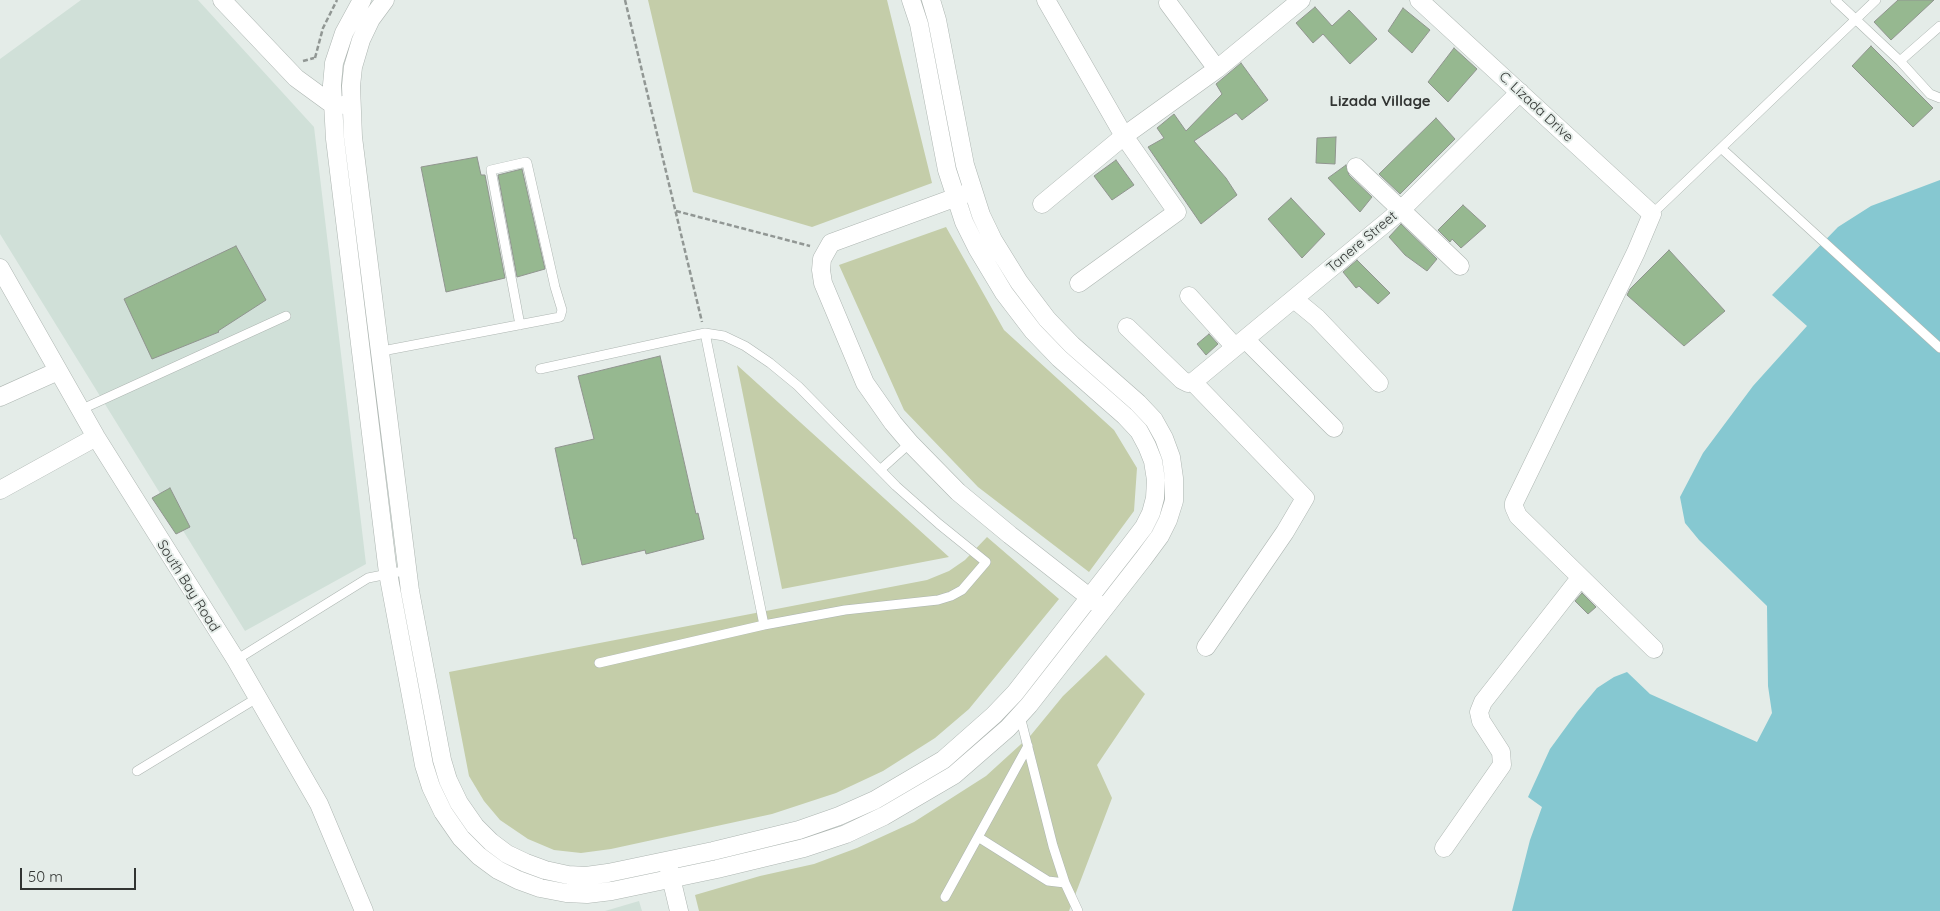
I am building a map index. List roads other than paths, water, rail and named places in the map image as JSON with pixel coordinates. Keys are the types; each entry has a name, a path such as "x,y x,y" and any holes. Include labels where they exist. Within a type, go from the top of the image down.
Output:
{"street":[{"path":"222,0 308,88 333,105 351,105"},
{"path":"362,0 344,33 334,63 333,105 335,139 388,573 424,765 431,787 443,812 461,838 480,856 498,870 540,888 566,893 586,894 612,891 672,879 804,848 846,834 884,816 954,775 982,752 1020,715 1154,544 1168,520 1174,501 1174,478 1171,457 1164,438 1154,420 1138,403 1072,345 1047,319 1019,282 993,240 972,191 965,166 937,20 931,0"},
{"path":"385,0 371,19 356,55 351,86 353,137 408,570 442,760 448,780 459,803 475,826 492,842 507,854 545,870 568,875 586,876 667,861 799,830 840,816 875,800 936,764 994,715 1015,693 1144,527 1151,513 1155,498 1156,480 1153,461 1139,431 1125,416 1052,352 1032,331 1004,293 976,248 955,197 947,170 919,24 911,0"},
{"path":"1046,0 1124,136 1177,212 1079,283"},
{"path":"1042,204 1124,136 1216,69 1301,0"},
{"name":"C. Lizada Drive","path":"1419,0 1652,214"},
{"path":"1168,3 1216,69"},
{"name":"Tanere Street","path":"1193,382 1400,211 1520,92"},
{"path":"939,134 958,131"},
{"path":"1356,167 1400,211 1460,266"},
{"path":"972,191 831,243 826,251 821,270 823,283 856,364 877,403 910,443 958,492 1104,609"},
{"path":"1652,214 1636,252 1514,503 1514,511 1654,649"},
{"name":"South Bay Road","path":"0,268 96,437 236,660 319,804 364,911"},
{"path":"1189,296 1334,428"},
{"path":"1294,299 1317,318 1379,383"},
{"path":"1127,327 1182,380 1188,383 1193,382 1305,498 1285,532 1206,647"},
{"path":"0,398 58,371"},
{"path":"0,490 96,437"},
{"path":"1444,848 1502,765 1501,752 1481,721 1479,712 1483,702 1580,578"},
{"path":"667,861 679,911"}],"lane":[{"path":"1835,0 1900,61 1930,94 1940,98"},
{"path":"1652,214 1876,0"},
{"path":"1900,61 1940,26"},
{"path":"1721,148 1940,348"},
{"path":"362,354 380,352 520,325 560,317 562,310 554,287 526,162 491,170 520,325"},
{"path":"80,410 286,316"},
{"path":"540,369 705,333 724,336 745,346 798,386 880,470 939,524 986,562 962,590 938,600 845,610 764,625 599,663"},
{"path":"705,333 764,625"},
{"path":"880,470 910,443"},
{"path":"236,660 368,578 408,570"},
{"path":"137,771 257,698"},
{"path":"1020,715 1053,846 1065,883 1078,911"},
{"path":"945,897 1028,746"},
{"path":"978,837 1048,881 1065,883"}],"water":[{"path":"1940,180 1940,911 1512,911 1530,840 1542,807 1528,797 1550,749 1597,688 1614,677 1627,672 1650,694 1757,742 1772,713 1768,686 1767,606 1699,540 1685,523 1680,497 1703,453 1753,386 1807,326 1772,295 1838,227 1871,206"}],"district":[{"name":"Lizada Village","path":"1380,101"}]}
